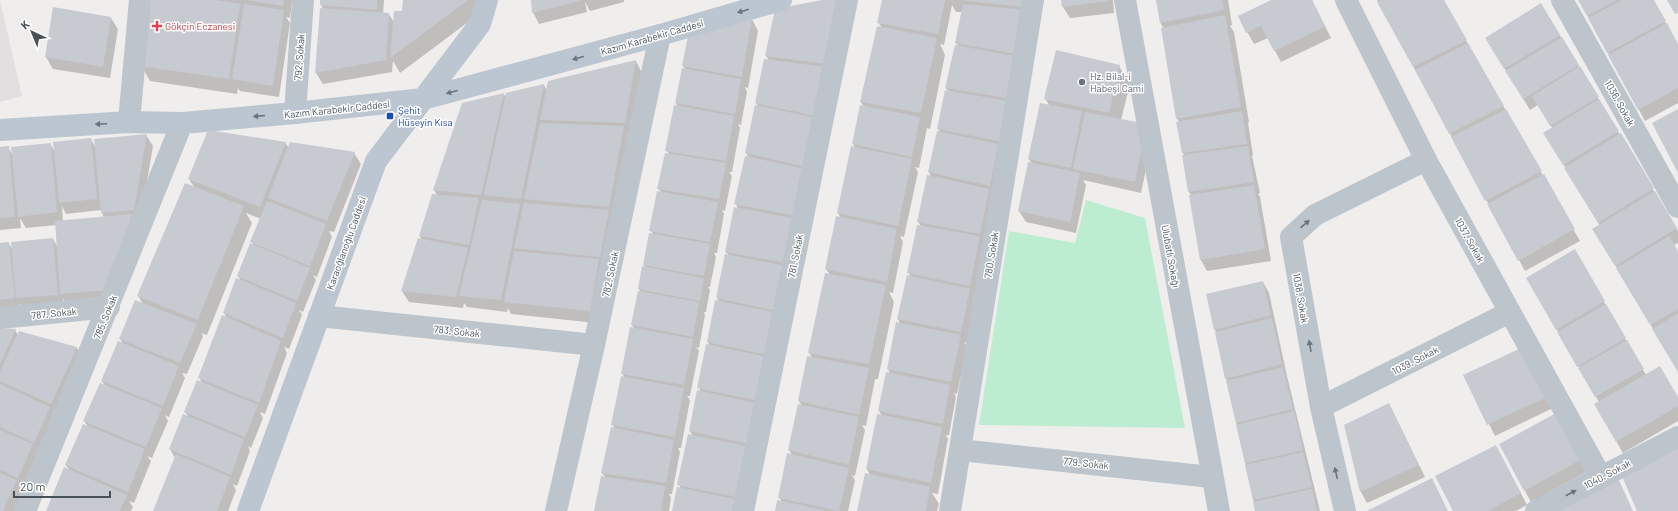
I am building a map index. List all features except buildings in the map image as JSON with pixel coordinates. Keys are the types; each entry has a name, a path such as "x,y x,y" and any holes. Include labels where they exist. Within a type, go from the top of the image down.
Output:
{"main road":[{"name":"Karaoğlanoğlu Caddesi","path":"248,511 376,161 480,24 487,0"},
{"name":"Kazım Karabekir Caddesi","path":"0,130 129,122 182,123 295,114 423,99 660,36 781,0"}],"street":[{"path":"129,122 140,0"},
{"name":"792. Sokak","path":"295,114 303,0"},
{"name":"781. Sokak","path":"743,511 847,0"},
{"name":"780. Sokak","path":"950,511 1033,0"},
{"name":"Ulubatlı Sokağı","path":"1125,0 1211,477 1219,511"},
{"name":"1037. Sokak","path":"1346,0 1426,160 1601,477"},
{"name":"1036. Sokak","path":"1562,0 1678,207"},
{"name":"782. Sokak","path":"556,511 594,345 660,36"},
{"name":"785. Sokak","path":"25,511 109,308 182,123"},
{"name":"1038. Sokak","path":"1345,511 1321,407 1291,237 1315,215 1426,160"},
{"name":"787. Sokak","path":"0,318 109,308"},
{"name":"1039. Sokak","path":"1321,407 1510,312"},
{"name":"783. Sokak","path":"319,316 594,345"},
{"name":"1040. Sokak","path":"1536,511 1678,437"},
{"name":"779. Sokak","path":"960,450 1211,477"}],"shaded area":[{"path":"0,0 22,96 0,102"}],"green space":[{"path":"1086,200 1145,218 1185,428 979,425 1009,231 1075,243"}],"place":[{"name":"Gökçin Eczanesi","path":"157,26"},
{"name":"Hz. Bilal-i Habeşi Cami","path":"1082,82"},
{"name":"Şehit Hüseyin Kısa","path":"390,116"}]}
